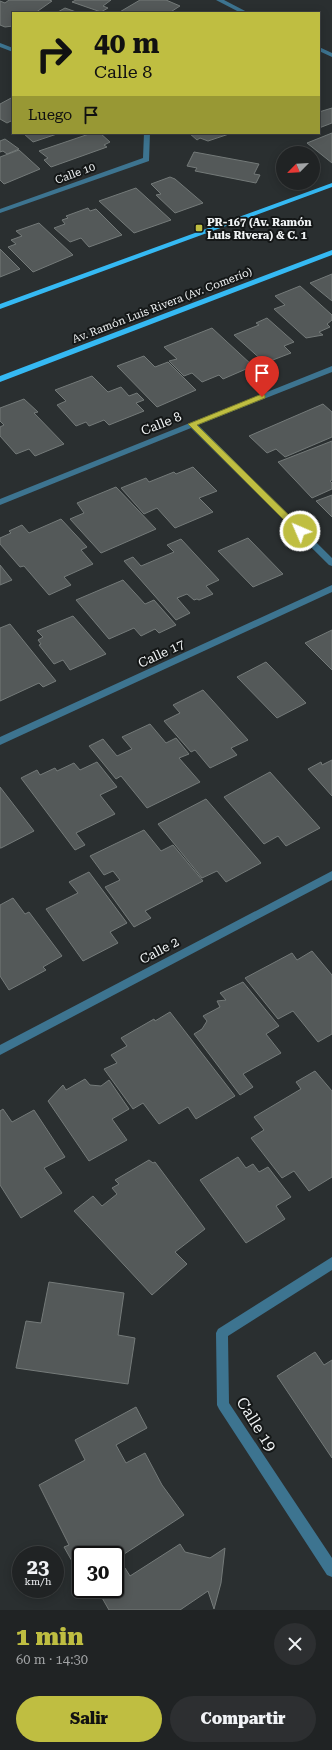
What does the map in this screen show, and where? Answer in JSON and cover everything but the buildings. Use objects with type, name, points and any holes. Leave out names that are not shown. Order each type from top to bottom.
[{"type":"main road","points":[[0,307],[332,184]]},
{"type":"main road","name":"Av. Ramón Luis Rivera (Av. Comerío)","points":[[0,379],[332,252]]},
{"type":"street","points":[[219,0],[244,12]]},
{"type":"street","points":[[0,46],[12,50]]},
{"type":"street","points":[[320,49],[332,55]]},
{"type":"street","name":"Calle 10","points":[[0,211],[146,159],[147,134]]},
{"type":"street","name":"Calle 8","points":[[0,502],[332,369]]},
{"type":"street","points":[[192,424],[332,563]]},
{"type":"street","name":"Calle 17","points":[[0,741],[332,588]]},
{"type":"street","name":"Calle 2","points":[[0,1050],[332,875]]},
{"type":"street","name":"Calle 19","points":[[332,1263],[222,1333],[223,1405],[332,1570]]},
{"type":"place","name":"PR-167 (Av. Ramón Luis Rivera) & C. 1","points":[[199,228]]},
{"type":"route","points":[[262,397],[192,424],[300,531]]}]
